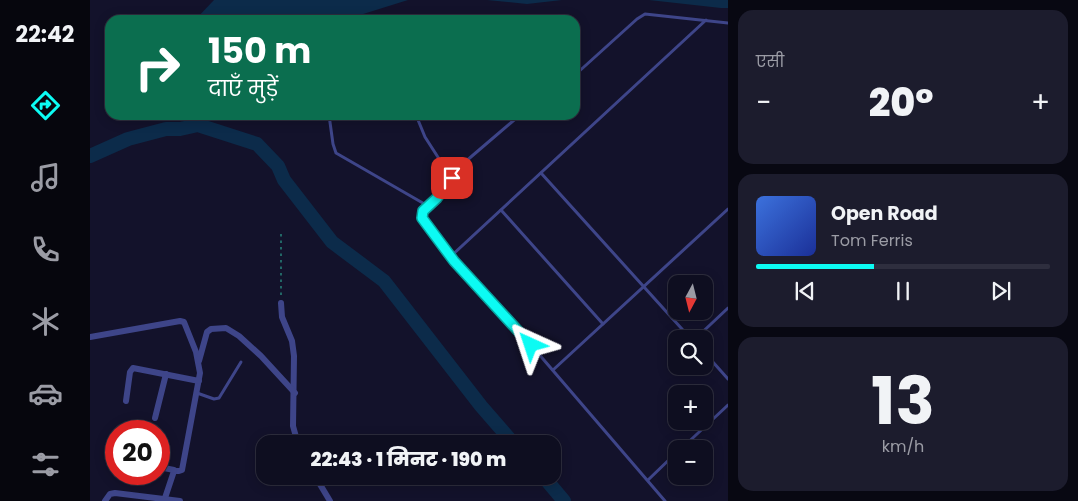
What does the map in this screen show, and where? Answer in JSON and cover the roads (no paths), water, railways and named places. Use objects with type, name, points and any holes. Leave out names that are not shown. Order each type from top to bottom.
[{"type":"street","points":[[281,302],[282,317],[292,341],[294,356],[293,426],[296,435]]},
{"type":"street","points":[[90,337],[182,321],[198,362],[199,381],[182,470],[179,472],[170,469]]},
{"type":"street","points":[[198,362],[207,332],[211,329],[226,328],[240,336],[261,356],[294,393]]},
{"type":"street","points":[[126,401],[131,369],[199,381]]},
{"type":"street","points":[[155,418],[166,374]]},
{"type":"street","points":[[164,500],[174,470]]},
{"type":"street","points":[[321,485],[330,501]]},
{"type":"street","points":[[105,501],[110,494],[115,493],[180,501]]},
{"type":"lane","points":[[580,71],[637,19],[645,14],[728,23]]},
{"type":"lane","points":[[450,256],[706,20]]},
{"type":"lane","points":[[330,120],[336,153],[428,206]]},
{"type":"lane","points":[[418,120],[425,137],[452,178]]},
{"type":"lane","points":[[514,120],[472,155],[437,198],[422,212],[422,218],[450,256],[553,370],[665,501]]},
{"type":"lane","points":[[541,173],[685,330]]},
{"type":"lane","points":[[553,370],[728,209]]},
{"type":"lane","points":[[501,210],[603,324]]},
{"type":"lane","points":[[703,330],[728,308]]},
{"type":"lane","points":[[197,393],[219,398],[241,362]]},
{"type":"lane","points":[[713,362],[728,379]]},
{"type":"lane","points":[[691,440],[728,405]]},
{"type":"lane","points":[[648,480],[668,461]]},
{"type":"water","points":[[214,0],[408,0],[360,15],[200,15]]},
{"type":"water","points":[[487,0],[562,0],[527,4]]},
{"type":"water","points":[[649,0],[728,0],[728,8],[721,8]]},
{"type":"waterway","points":[[90,156],[128,139],[166,129],[180,129],[198,125],[257,144],[278,166],[284,180],[332,242],[384,281],[481,406],[506,435]]},
{"type":"waterway","points":[[551,485],[564,501]]}]
